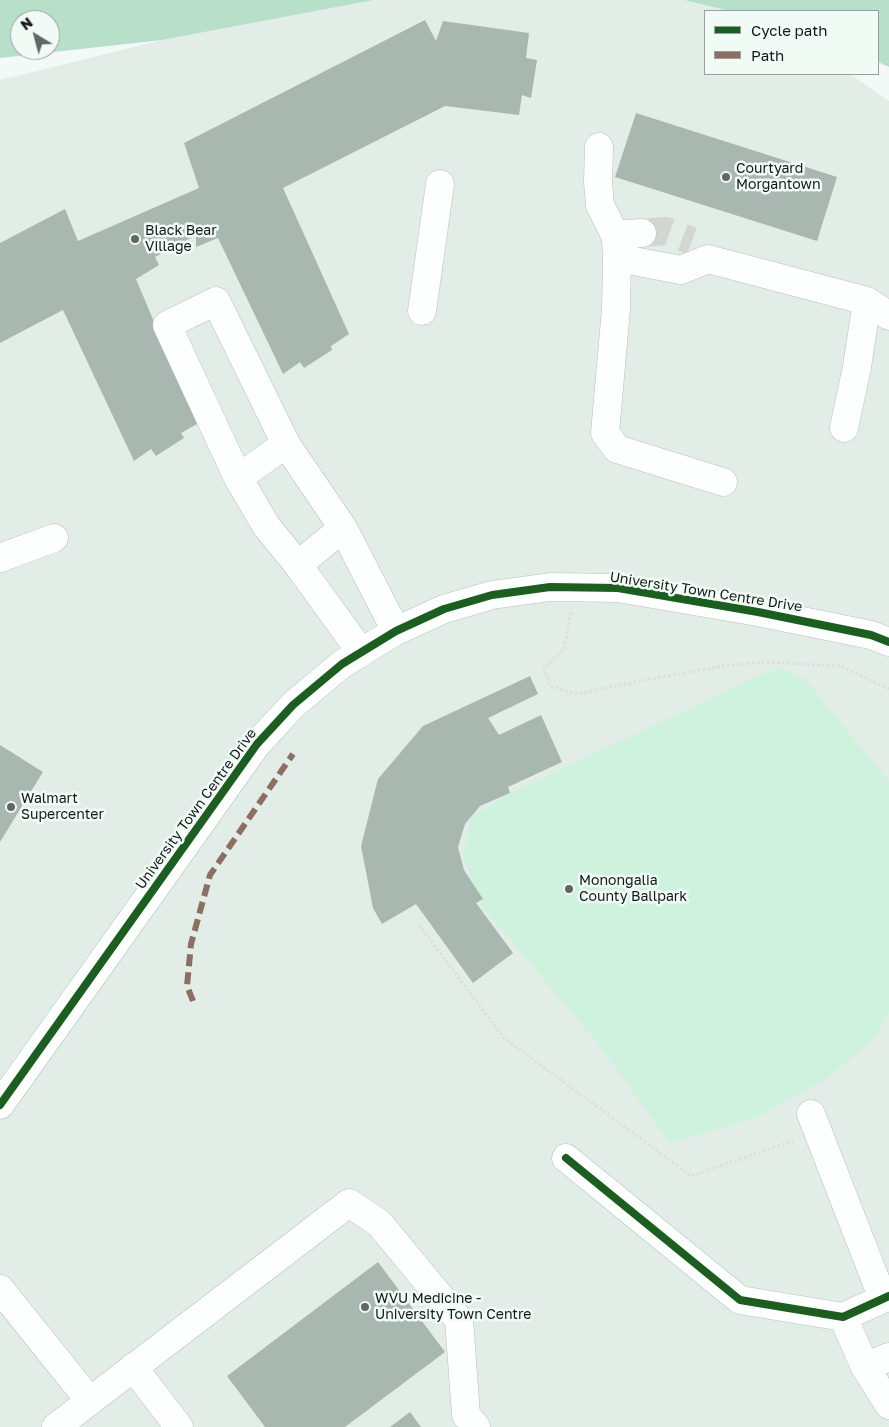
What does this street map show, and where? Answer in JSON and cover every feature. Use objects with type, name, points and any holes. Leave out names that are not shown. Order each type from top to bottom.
[{"type":"street","points":[[599,147],[598,182],[600,205],[616,246],[616,309],[605,433],[617,449],[723,482]]},
{"type":"street","points":[[422,311],[440,184]]},
{"type":"street","points":[[616,246],[642,233]]},
{"type":"street","points":[[616,246],[681,270],[700,250],[867,300],[889,316]]},
{"type":"street","points":[[844,428],[857,367],[867,300]]},
{"type":"street","points":[[361,652],[298,565],[267,527],[238,478],[167,325],[216,301],[286,444],[343,528],[396,631]]},
{"type":"street","points":[[238,478],[286,444]]},
{"type":"street","points":[[298,565],[343,528]]},
{"type":"street","points":[[0,558],[54,538]]},
{"type":"street","name":"University Town Centre Drive","points":[[0,1105],[257,744],[293,705],[342,664],[396,631],[444,609],[492,595],[550,587],[618,588],[758,612],[870,635],[889,642]]},
{"type":"street","points":[[566,1158],[740,1300],[844,1317],[886,1297],[808,1126]]},
{"type":"street","points":[[56,1427],[349,1203],[379,1223],[459,1320],[466,1415],[476,1427]]},
{"type":"street","points":[[0,1289],[90,1401]]},
{"type":"street","points":[[844,1317],[877,1362],[889,1405]]},
{"type":"street","points":[[133,1368],[179,1427]]},
{"type":"path","points":[[572,609],[564,649],[544,669],[550,686],[576,694],[723,666],[763,662],[840,666],[889,689]]},
{"type":"path","points":[[419,925],[504,1038],[691,1176],[808,1126]]},
{"type":"shaded area","points":[[374,0],[684,0],[726,10],[704,10],[704,75],[851,75],[889,101],[889,1427],[0,1427],[0,80],[162,40]]},
{"type":"green space","points":[[0,0],[374,0],[162,40],[60,51],[60,10],[10,10],[10,57],[0,58]]},
{"type":"green space","points":[[684,0],[889,0],[889,67],[879,62],[879,10],[726,10]]},
{"type":"green space","points":[[783,668],[806,680],[889,782],[889,1012],[876,1037],[826,1079],[757,1117],[670,1143],[596,1041],[481,905],[463,854],[471,818],[504,796],[765,673]]},
{"type":"building","name":"Black Bear Village","points":[[425,20],[436,41],[443,21],[529,33],[526,58],[537,60],[531,98],[522,95],[519,115],[445,106],[283,188],[349,334],[331,346],[332,350],[304,368],[300,362],[283,374],[218,238],[196,247],[196,235],[155,257],[159,265],[136,279],[197,424],[181,433],[184,438],[156,456],[151,449],[134,461],[63,310],[0,343],[0,243],[65,209],[78,241],[199,188],[184,143]]},
{"type":"building","name":"Courtyard Morgantown","points":[[636,113],[837,177],[817,241],[615,177]]},
{"type":"building","points":[[530,676],[538,694],[488,718],[499,735],[541,715],[562,762],[508,787],[510,793],[480,806],[465,824],[458,847],[464,870],[483,899],[476,903],[513,953],[473,983],[416,904],[382,924],[373,908],[361,846],[378,779],[423,726]]},
{"type":"building","name":"Walmart Supercenter","points":[[0,745],[43,772],[0,842]]},
{"type":"building","name":"WVU Medicine - University Town Centre","points":[[378,1262],[445,1352],[345,1427],[265,1427],[227,1376]]},
{"type":"building","points":[[410,1412],[421,1427],[390,1427]]},
{"type":"tunnel","points":[[642,233],[665,231],[692,241]]},
{"type":"marked path","points":[[193,1001],[187,986],[191,944],[210,875],[293,754]]},
{"type":"cycle path","points":[[0,1105],[257,744],[293,705],[342,664],[396,631],[444,609],[492,595],[550,587],[618,588],[758,612],[871,635],[889,642]]},
{"type":"cycle path","points":[[566,1158],[740,1300],[843,1317],[889,1296]]},
{"type":"place","name":"Courtyard Morgantown","points":[[726,177]]},
{"type":"place","name":"Black Bear Village","points":[[135,239]]},
{"type":"place","name":"Walmart Supercenter","points":[[11,807]]},
{"type":"place","name":"Monongalia County Ballpark","points":[[569,889]]},
{"type":"place","name":"WVU Medicine - University Town Centre","points":[[365,1307]]}]
